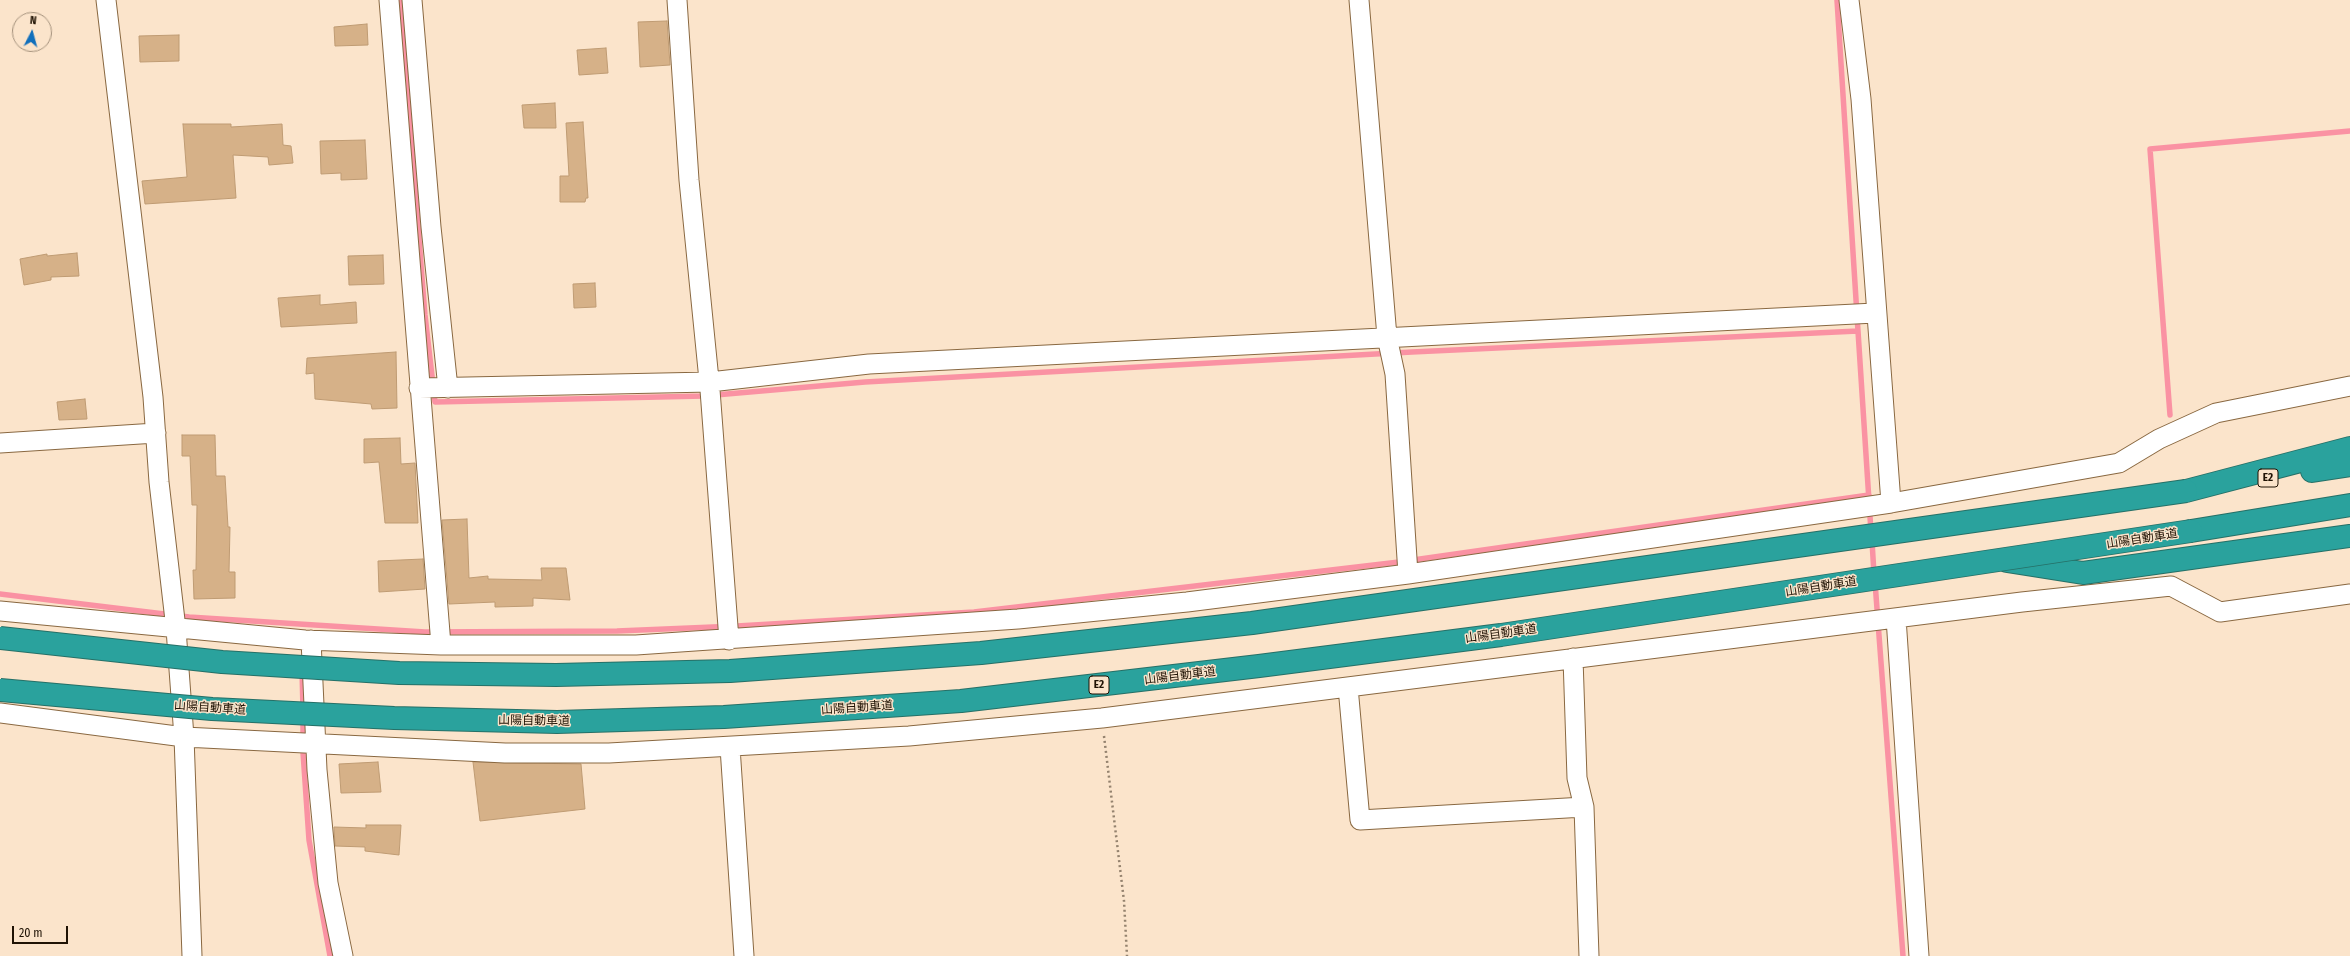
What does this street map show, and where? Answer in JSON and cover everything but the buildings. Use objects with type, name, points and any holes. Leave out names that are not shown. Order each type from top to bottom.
[{"type":"highway","points":[[2186,491],[2350,448]]},
{"type":"highway","name":"E2","points":[[0,638],[222,662],[399,673],[556,675],[730,671],[981,653],[1252,623],[2186,491],[2350,465]]},
{"type":"highway","name":"山陽自動車道","points":[[0,690],[212,709],[394,718],[557,722],[732,717],[961,701],[1259,666],[1509,634],[2002,560],[2350,505]]},
{"type":"highway","points":[[2002,560],[2083,573],[2350,536]]},
{"type":"street","points":[[106,0],[156,433],[175,619],[184,737],[192,956]]},
{"type":"street","points":[[389,0],[434,388]]},
{"type":"street","points":[[412,0],[431,227],[440,637]]},
{"type":"street","points":[[678,0],[690,180],[710,391],[728,631]]},
{"type":"street","points":[[1359,0],[1389,347],[1395,374],[1407,564]]},
{"type":"street","points":[[1850,0],[1861,99],[1863,314],[1885,504]]},
{"type":"street","points":[[434,388],[710,391],[869,364],[1389,347],[1863,314]]},
{"type":"street","points":[[0,611],[175,619],[304,639],[440,637],[636,645],[728,631],[1026,618],[1187,602],[1407,564],[1859,508],[2119,464],[2159,439],[2216,413],[2350,386]]},
{"type":"street","points":[[0,443],[156,433]]},
{"type":"street","points":[[0,713],[184,737],[306,744],[505,753],[609,753],[730,747],[909,736],[1102,718],[1891,618],[2170,586],[2220,612],[2350,594]]},
{"type":"street","points":[[1891,618],[1919,956]]},
{"type":"street","points":[[304,639],[306,744],[328,883],[343,956]]},
{"type":"street","points":[[1573,658],[1577,778],[1584,807],[1589,956]]},
{"type":"street","points":[[1348,686],[1360,820],[1584,807]]},
{"type":"street","points":[[730,747],[744,956]]},
{"type":"path","points":[[1102,718],[1124,901],[1127,956]]},
{"type":"waterway","points":[[400,0],[425,315],[435,402],[704,396],[865,382],[1412,352],[1858,331],[1871,532]]},
{"type":"waterway","points":[[1837,0],[1858,331]]},
{"type":"waterway","points":[[2170,415],[2150,149],[2350,131]]},
{"type":"waterway","points":[[0,594],[189,617],[425,632],[617,631],[737,626],[974,612],[1399,562],[1869,495]]},
{"type":"waterway","points":[[1872,541],[1874,574]]},
{"type":"waterway","points":[[1875,582],[1903,956]]},
{"type":"waterway","points":[[302,670],[303,710]]},
{"type":"waterway","points":[[303,718],[303,752],[309,840],[330,956]]}]
